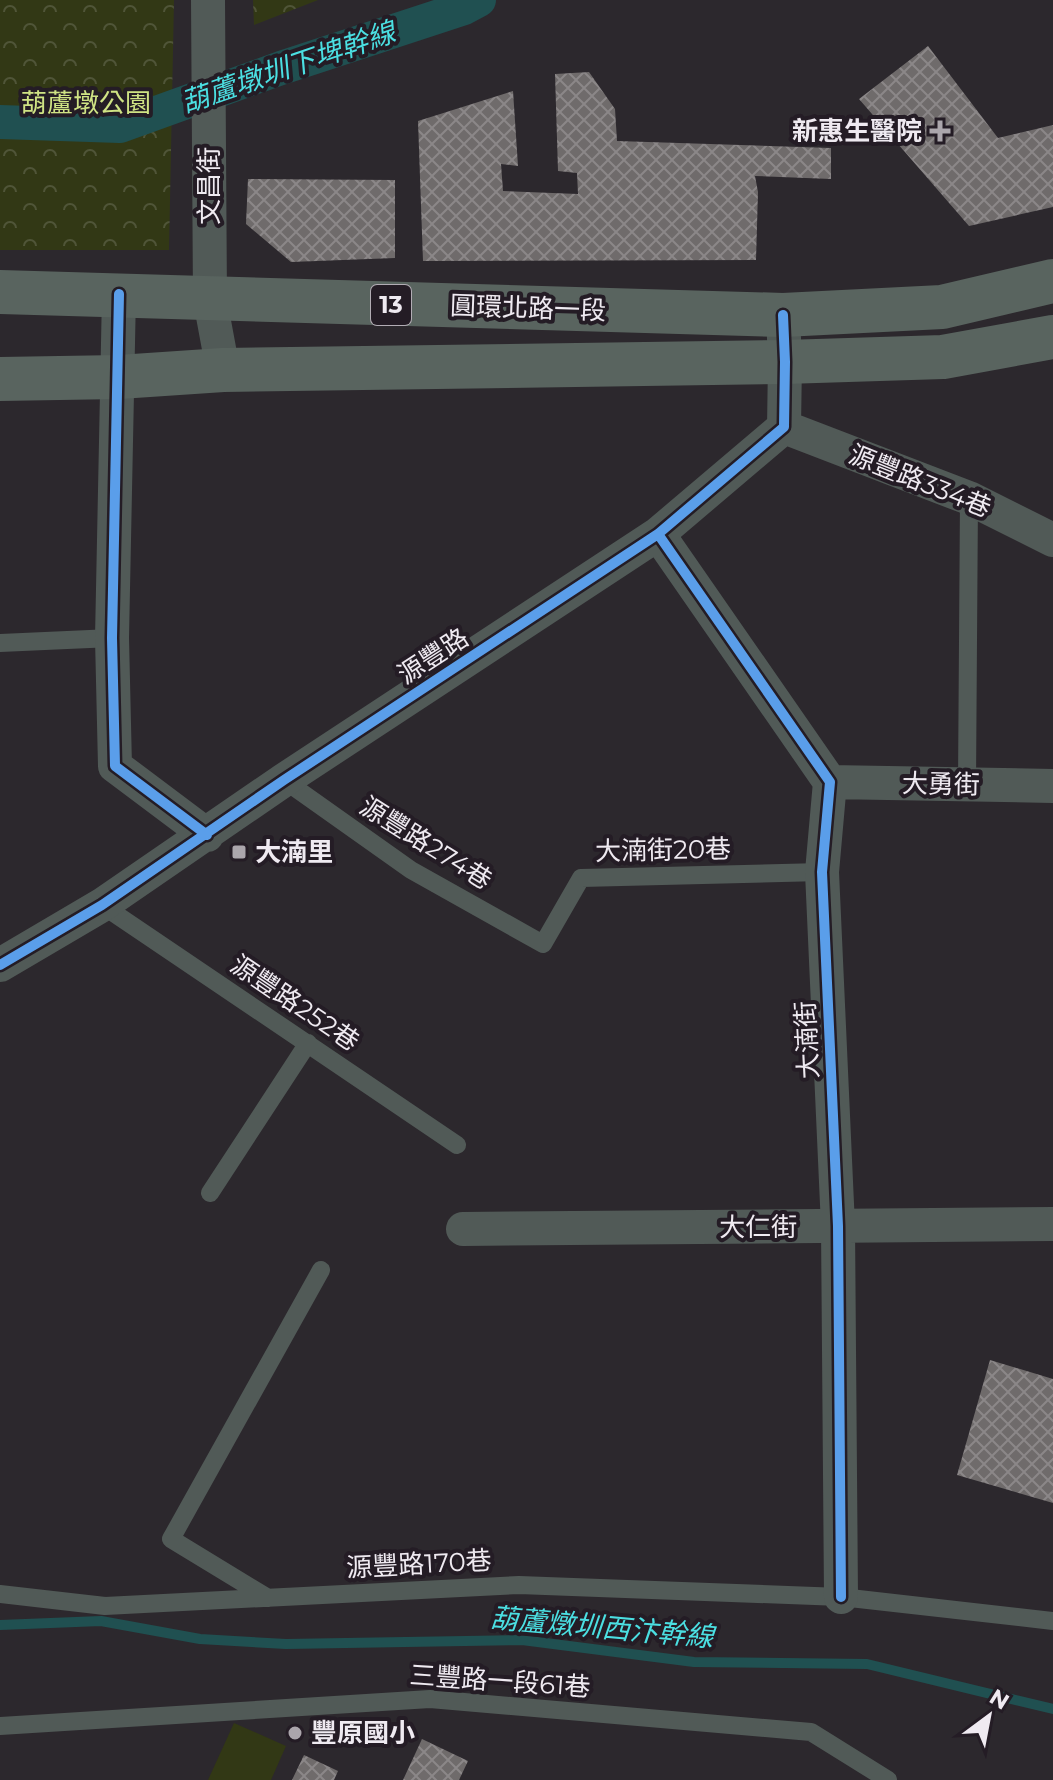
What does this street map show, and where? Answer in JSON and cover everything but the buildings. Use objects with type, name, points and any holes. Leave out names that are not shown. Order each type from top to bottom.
[{"type":"main road","name":"圓環北路一段","points":[[0,292],[783,315],[942,307],[1053,281]]},
{"type":"main road","name":"圓環北路一段","points":[[0,379],[119,377],[223,370],[943,357],[1053,337]]},
{"type":"street","name":"文昌街","points":[[208,0],[210,300],[223,370]]},
{"type":"street","points":[[119,294],[112,638],[115,766],[207,835]]},
{"type":"street","points":[[783,315],[784,427]]},
{"type":"street","name":"源豐路334巷","points":[[784,427],[969,498],[1053,540]]},
{"type":"street","name":"源豐路","points":[[0,965],[102,905],[284,780],[658,534],[784,427]]},
{"type":"street","points":[[658,534],[830,782]]},
{"type":"street","name":"大勇街","points":[[830,782],[1053,786]]},
{"type":"street","name":"大湳街","points":[[830,782],[822,872],[838,1226],[841,1597]]},
{"type":"street","name":"大仁街","points":[[463,1229],[1053,1224]]},
{"type":"lane","points":[[967,785],[969,498]]},
{"type":"lane","points":[[0,643],[112,638]]},
{"type":"lane","name":"源豐路274巷","points":[[284,780],[411,870],[543,944]]},
{"type":"lane","name":"大湳街20巷","points":[[543,944],[581,878],[822,872]]},
{"type":"lane","name":"源豐路252巷","points":[[102,905],[457,1145]]},
{"type":"lane","points":[[210,1193],[308,1043]]},
{"type":"lane","points":[[268,1598],[171,1539],[321,1270]]},
{"type":"lane","name":"源豐路170巷","points":[[0,1594],[105,1606],[519,1585],[841,1597],[1053,1621]]},
{"type":"lane","name":"三豐路一段61巷","points":[[0,1726],[430,1699],[811,1732],[888,1780]]},
{"type":"green space","name":"葫蘆墩公園","points":[[0,0],[174,0],[169,250],[0,250]]},
{"type":"green space","points":[[253,0],[318,0],[254,25]]},
{"type":"green space","points":[[234,1723],[286,1746],[271,1780],[208,1780]]},
{"type":"waterway","name":"葫蘆墩圳下埤幹線","points":[[0,122],[120,126],[281,68],[464,8],[479,0]]},
{"type":"waterway","name":"葫蘆燉圳西汴幹線","points":[[0,1625],[101,1621],[200,1639],[286,1644],[522,1640],[694,1662],[867,1664],[1053,1709]]},
{"type":"cycle path","points":[[119,294],[112,638],[115,766],[207,835]]},
{"type":"cycle path","points":[[0,965],[102,905],[284,780],[658,534],[784,427],[783,315]]},
{"type":"cycle path","points":[[658,534],[830,782],[822,872],[838,1226],[841,1597]]},
{"type":"place","name":"新惠生醫院","points":[[940,131]]},
{"type":"place","name":"大湳里","points":[[239,852]]},
{"type":"place","name":"豐原國小","points":[[295,1733]]}]
